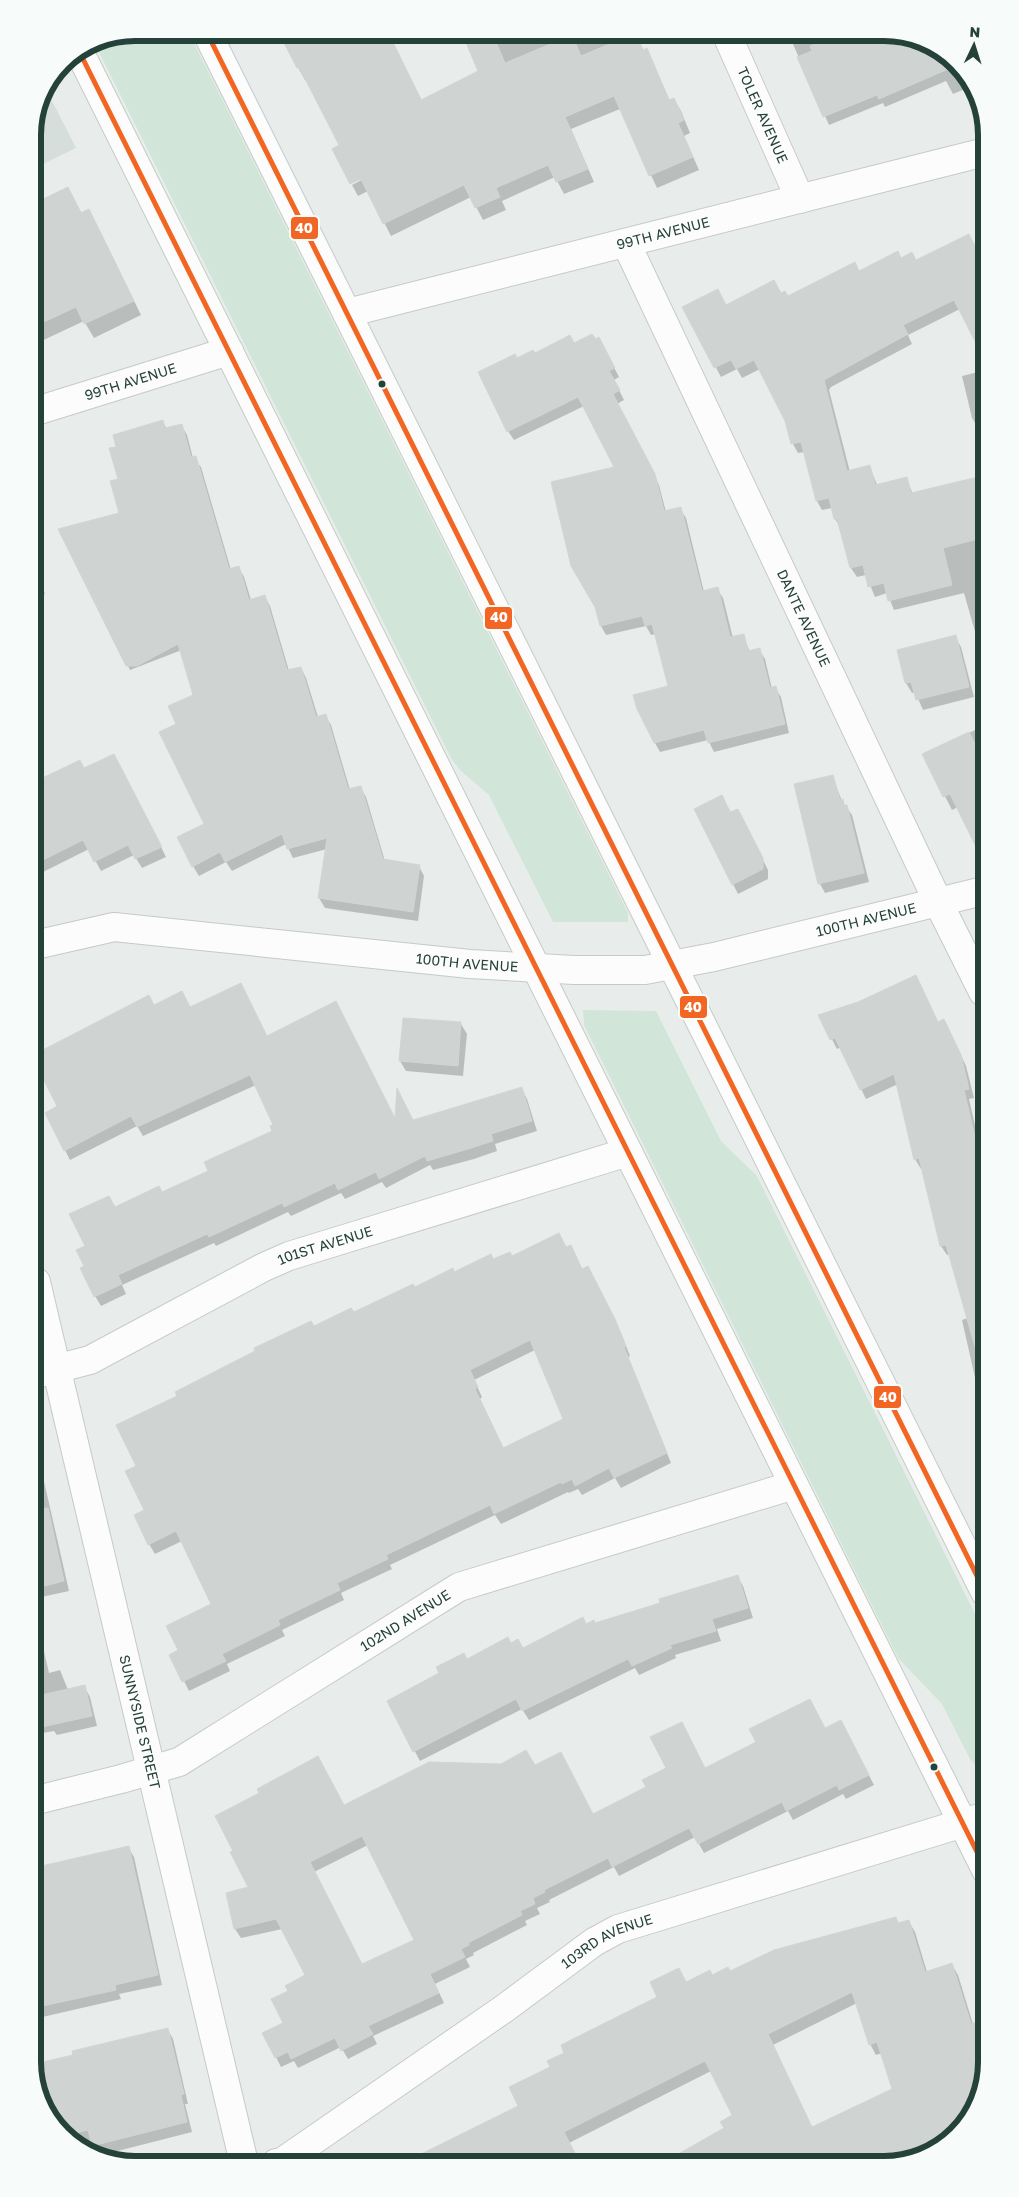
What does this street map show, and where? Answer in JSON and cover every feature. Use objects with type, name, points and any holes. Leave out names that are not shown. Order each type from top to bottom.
[{"type":"street","points":[[211,41],[978,1578]]},
{"type":"street","name":"TOLER AVENUE","points":[[730,41],[800,199]]},
{"type":"street","points":[[82,58],[794,1485],[974,1820],[978,1837]]},
{"type":"street","name":"99TH AVENUE","points":[[347,313],[978,154]]},
{"type":"street","name":"DANTE AVENUE","points":[[626,243],[938,902],[978,980]]},
{"type":"street","name":"99TH AVENUE","points":[[41,410],[229,351]]},
{"type":"street","name":"100TH AVENUE","points":[[41,944],[114,927],[461,963],[537,968],[645,970],[672,966],[978,892]]},
{"type":"street","name":"101ST AVENUE","points":[[46,1372],[90,1360],[264,1267],[289,1256],[628,1152]]},
{"type":"street","name":"SUNNYSIDE STREET","points":[[41,1327],[46,1372],[150,1771],[242,2156]]},
{"type":"street","name":"102ND AVENUE","points":[[41,1799],[179,1762],[202,1750],[459,1588],[794,1485]]},
{"type":"street","name":"103RD AVENUE","points":[[286,2156],[505,2008],[594,1942],[618,1929],[974,1820]]},
{"type":"shaded area","points":[[50,96],[76,148],[41,165],[41,129],[44,111]]},
{"type":"green space","points":[[129,41],[193,41],[628,913],[628,922],[553,922],[489,795],[461,771],[452,760],[97,49],[99,48]]},
{"type":"green space","points":[[583,1010],[656,1011],[721,1141],[757,1176],[978,1620],[978,1768],[970,1759],[942,1704],[898,1658],[584,1025]]},
{"type":"building","points":[[283,41],[392,41],[421,100],[478,71],[465,41],[495,41],[505,63],[558,41],[575,41],[581,56],[616,41],[639,41],[643,50],[647,48],[669,100],[674,98],[684,120],[678,123],[693,157],[649,176],[614,96],[565,117],[588,169],[556,182],[548,165],[496,188],[500,197],[475,208],[464,185],[383,224],[361,179],[350,184],[332,149],[339,145],[299,67],[297,68]]},
{"type":"building","points":[[822,41],[890,41],[914,46],[926,51],[949,69],[879,99],[877,95],[823,117],[797,57],[812,51],[810,46]]},
{"type":"building","points":[[68,187],[81,213],[89,209],[134,301],[84,324],[76,307],[41,323],[41,200]]},
{"type":"building","points":[[969,234],[978,252],[978,347],[954,300],[903,325],[908,334],[824,380],[847,471],[870,465],[875,485],[907,477],[911,493],[978,477],[978,539],[943,548],[952,585],[888,601],[884,583],[868,587],[863,565],[850,568],[837,519],[834,519],[829,498],[816,501],[801,442],[791,444],[785,421],[754,360],[736,369],[731,360],[714,368],[682,307],[718,289],[726,305],[774,280],[781,293],[785,291],[788,296],[855,262],[859,271],[898,251],[901,258],[912,252],[916,260]]},
{"type":"building","points":[[592,334],[596,339],[599,337],[615,368],[609,371],[620,390],[613,394],[655,474],[664,511],[681,507],[702,591],[718,587],[730,637],[744,634],[748,651],[760,648],[770,688],[776,686],[785,724],[708,743],[704,730],[654,743],[637,709],[633,695],[668,686],[652,624],[645,626],[642,616],[600,626],[595,607],[571,566],[551,482],[614,467],[578,397],[507,432],[478,372],[515,354],[517,358],[533,350],[535,353],[570,335],[574,343]]},
{"type":"building","points":[[163,420],[165,428],[182,424],[191,457],[196,456],[229,569],[239,566],[249,600],[265,595],[287,670],[301,667],[316,717],[326,714],[348,789],[361,786],[383,859],[420,865],[413,912],[318,898],[327,838],[287,849],[282,834],[225,862],[220,852],[192,867],[177,837],[204,824],[159,732],[176,724],[168,706],[193,695],[178,644],[137,666],[126,666],[58,529],[119,513],[110,481],[118,479],[109,448],[116,447],[113,435]]},
{"type":"building","points":[[956,635],[969,687],[916,700],[911,682],[905,683],[897,650]]},
{"type":"building","points":[[969,732],[978,749],[978,851],[950,794],[943,797],[922,754]]},
{"type":"building","points":[[114,754],[162,847],[135,859],[128,845],[94,862],[83,840],[41,861],[41,779],[80,760],[84,768]]},
{"type":"building","points":[[833,775],[840,800],[843,799],[844,805],[847,805],[864,873],[818,884],[794,784]]},
{"type":"building","points":[[722,795],[730,812],[738,809],[763,858],[763,869],[732,885],[694,809]]},
{"type":"building","points":[[916,975],[938,1022],[944,1019],[961,1055],[969,1089],[964,1090],[978,1150],[978,1354],[946,1245],[940,1246],[919,1158],[914,1160],[894,1074],[860,1090],[835,1038],[830,1040],[818,1015],[858,1002]]},
{"type":"building","points":[[241,983],[267,1036],[336,1001],[395,1118],[397,1088],[413,1120],[522,1087],[532,1121],[491,1134],[493,1141],[427,1161],[425,1156],[379,1179],[376,1172],[338,1190],[335,1183],[284,1207],[282,1203],[209,1237],[207,1234],[118,1275],[122,1284],[94,1297],[80,1268],[84,1266],[76,1250],[85,1246],[69,1214],[109,1196],[115,1207],[159,1186],[162,1192],[208,1171],[204,1162],[272,1131],[270,1126],[273,1125],[250,1075],[137,1127],[131,1116],[64,1151],[45,1113],[57,1106],[41,1075],[41,1051],[149,995],[154,1005],[182,991],[190,1007]]},
{"type":"building","points":[[403,1018],[461,1022],[458,1066],[399,1061]]},
{"type":"building","points":[[559,1233],[566,1247],[571,1245],[582,1269],[588,1266],[615,1319],[626,1346],[624,1347],[667,1453],[614,1478],[609,1468],[575,1486],[572,1479],[562,1484],[561,1482],[494,1514],[490,1505],[386,1555],[388,1559],[337,1583],[340,1590],[278,1620],[280,1625],[222,1654],[226,1661],[182,1682],[169,1655],[178,1650],[166,1626],[211,1604],[176,1531],[148,1545],[134,1515],[144,1510],[125,1471],[136,1466],[116,1425],[177,1396],[175,1392],[255,1351],[254,1348],[311,1321],[314,1326],[351,1308],[354,1312],[413,1284],[415,1287],[453,1268],[454,1272],[491,1254],[493,1259],[510,1252],[512,1256]],"holes":[[[530,1340],[563,1419],[503,1448],[475,1389],[478,1387],[470,1370]]]},
{"type":"building","points":[[48,1508],[64,1581],[41,1587],[41,1509]]},
{"type":"building","points":[[738,1575],[748,1608],[712,1619],[716,1631],[670,1645],[672,1648],[632,1666],[628,1659],[522,1711],[516,1699],[413,1752],[387,1701],[439,1673],[436,1667],[464,1653],[467,1659],[508,1637],[511,1643],[518,1639],[523,1648],[583,1617],[586,1624],[594,1620],[595,1623],[660,1603],[659,1599]]},
{"type":"building","points":[[85,1685],[92,1716],[41,1727],[41,1695]]},
{"type":"building","points":[[810,1699],[825,1728],[841,1720],[869,1775],[839,1790],[837,1785],[786,1811],[782,1802],[698,1844],[689,1828],[612,1867],[608,1858],[544,1890],[545,1892],[533,1898],[535,1904],[520,1911],[522,1915],[468,1943],[469,1945],[461,1949],[465,1957],[430,1974],[439,1993],[368,2026],[373,2034],[341,2051],[335,2038],[291,2059],[288,2052],[275,2058],[262,2033],[283,2023],[271,1999],[288,1991],[285,1986],[305,1975],[276,1919],[234,1929],[226,1893],[248,1887],[230,1852],[233,1851],[215,1816],[259,1793],[257,1789],[318,1756],[344,1805],[429,1762],[501,1764],[526,1750],[535,1765],[561,1752],[593,1814],[646,1787],[642,1780],[666,1768],[650,1737],[682,1722],[705,1768],[756,1742],[749,1729]],"holes":[[[362,1836],[414,1940],[362,1964],[310,1862]]]},
{"type":"building","points":[[129,1846],[158,1975],[115,1985],[116,1990],[41,2006],[41,1866]]},
{"type":"building","points":[[896,1917],[898,1923],[909,1920],[925,1972],[952,1963],[971,2024],[978,2022],[977,2074],[968,2104],[958,2119],[941,2136],[926,2146],[908,2153],[884,2156],[675,2156],[724,2128],[720,2122],[732,2115],[705,2061],[564,2132],[576,2156],[417,2156],[518,2106],[509,2087],[550,2067],[547,2061],[564,2053],[561,2045],[657,1997],[650,1982],[679,1968],[686,1982],[710,1970],[712,1975],[728,1967],[730,1971],[774,1950]],"holes":[[[852,1992],[869,2045],[877,2042],[892,2089],[812,2127],[768,2034]]]},
{"type":"building","points":[[168,2028],[184,2094],[181,2095],[187,2122],[92,2145],[88,2130],[75,2133],[57,2114],[46,2092],[43,2080],[41,2062],[73,2055],[72,2051]]},
{"type":"transit line","name":"40","points":[[211,41],[978,1578]]},
{"type":"transit line","name":"40","points":[[82,58],[978,1854]]}]
